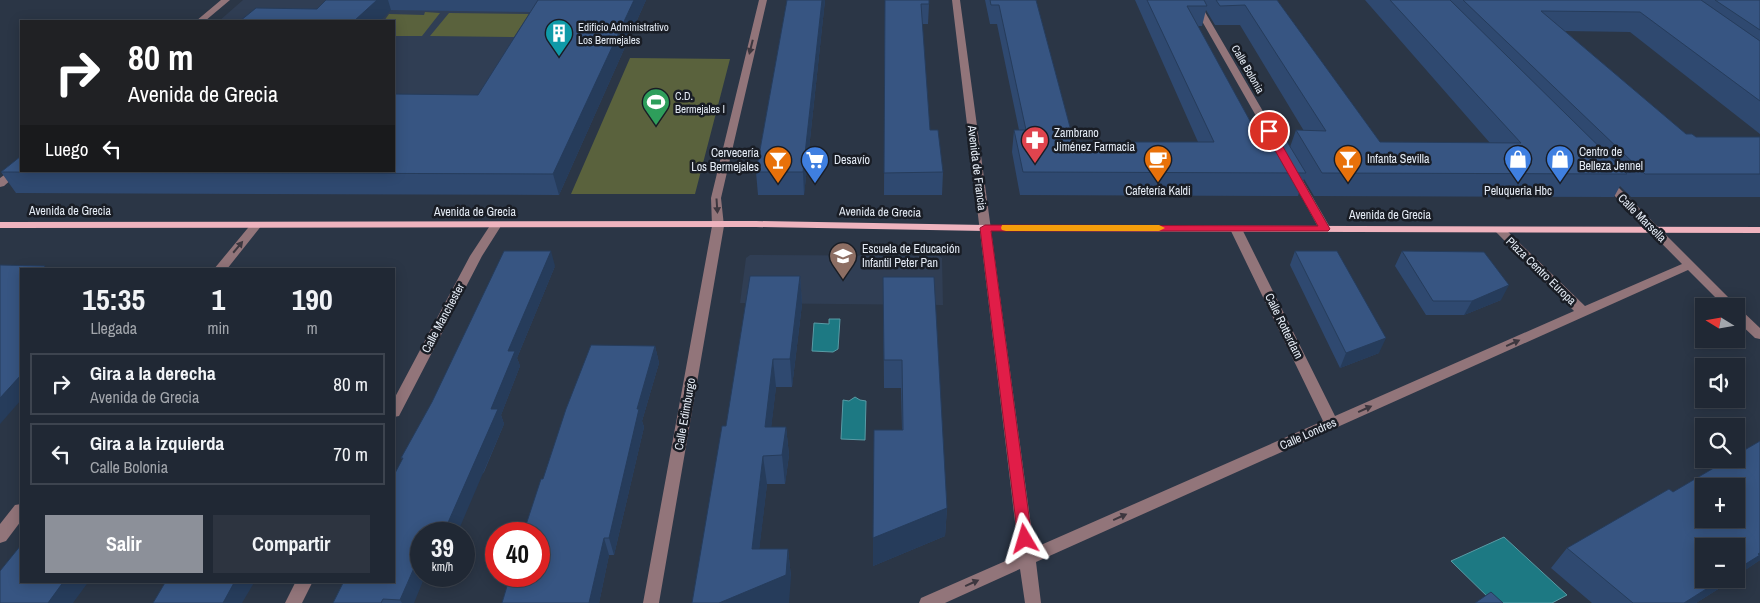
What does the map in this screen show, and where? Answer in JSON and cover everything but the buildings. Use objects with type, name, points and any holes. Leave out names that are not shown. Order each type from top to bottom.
[{"type":"main road","name":"Avenida de Grecia","points":[[0,225],[718,226],[756,224],[985,228],[1760,230]]},
{"type":"street","points":[[201,20],[226,0]]},
{"type":"street","name":"Calle Edimburgo","points":[[651,603],[718,226],[716,198],[763,0]]},
{"type":"street","name":"Avenida de Francia","points":[[956,0],[1033,603]]},
{"type":"street","name":"Calle Bolonia","points":[[1194,0],[1325,229]]},
{"type":"street","points":[[0,184],[20,167]]},
{"type":"street","name":"Calle Marsella","points":[[1599,174],[1722,298]]},
{"type":"street","points":[[221,268],[256,225]]},
{"type":"street","name":"Calle Manchester","points":[[395,410],[476,256],[495,226]]},
{"type":"street","name":"Calle Rotterdam","points":[[1236,229],[1331,423]]},
{"type":"street","name":"Plaza Centro Europa","points":[[1499,229],[1583,312]]},
{"type":"street","name":"Calle Londres","points":[[927,603],[1689,265]]},
{"type":"street","points":[[1745,321],[1760,335]]},
{"type":"street","points":[[0,536],[20,511]]},
{"type":"street","points":[[293,603],[303,583]]},
{"type":"shaded area","points":[[243,0],[545,0],[475,112],[395,112],[395,20],[220,20]]},
{"type":"shaded area","points":[[425,12],[440,13],[422,36],[395,36],[395,20],[385,20],[389,14],[424,15]]},
{"type":"shaded area","points":[[449,13],[529,14],[514,37],[430,36]]},
{"type":"shaded area","name":"C.D. Bermejales I","points":[[630,58],[730,59],[695,194],[571,194]]},
{"type":"shaded area","name":"Escuela de Educación Infantil Peter Pan","points":[[750,255],[939,256],[942,258],[943,305],[740,303],[746,258]]},
{"type":"shaded area","points":[[829,319],[840,319],[838,349],[833,352],[812,351],[814,323],[829,324]]},
{"type":"shaded area","points":[[855,397],[866,401],[865,440],[841,439],[843,400],[849,401]]},
{"type":"shaded area","points":[[1504,537],[1567,595],[1552,603],[1494,603],[1451,561]]},
{"type":"slow traffic","points":[[1006,228],[1159,228]]},
{"type":"place","name":"Edificio Administrativo Los Bermejales","points":[[559,57]]},
{"type":"place","name":"C.D. Bermejales I","points":[[656,126]]},
{"type":"place","name":"Zambrano Jiménez Farmacia","points":[[1035,164]]},
{"type":"place","name":"Cafetería Kaldi","points":[[1158,183]]},
{"type":"place","name":"Infanta Sevilla","points":[[1348,183]]},
{"type":"place","name":"Peluqueria Hbc","points":[[1518,183]]},
{"type":"place","name":"Centro de Belleza Jennel","points":[[1560,183]]},
{"type":"place","name":"Cervecería Los Bermejales","points":[[778,184]]},
{"type":"place","name":"Desavío","points":[[815,184]]},
{"type":"place","name":"Escuela de Educación Infantil Peter Pan","points":[[843,280]]},
{"type":"route","points":[[1025,539],[985,228],[1325,229],[1269,131]]}]
